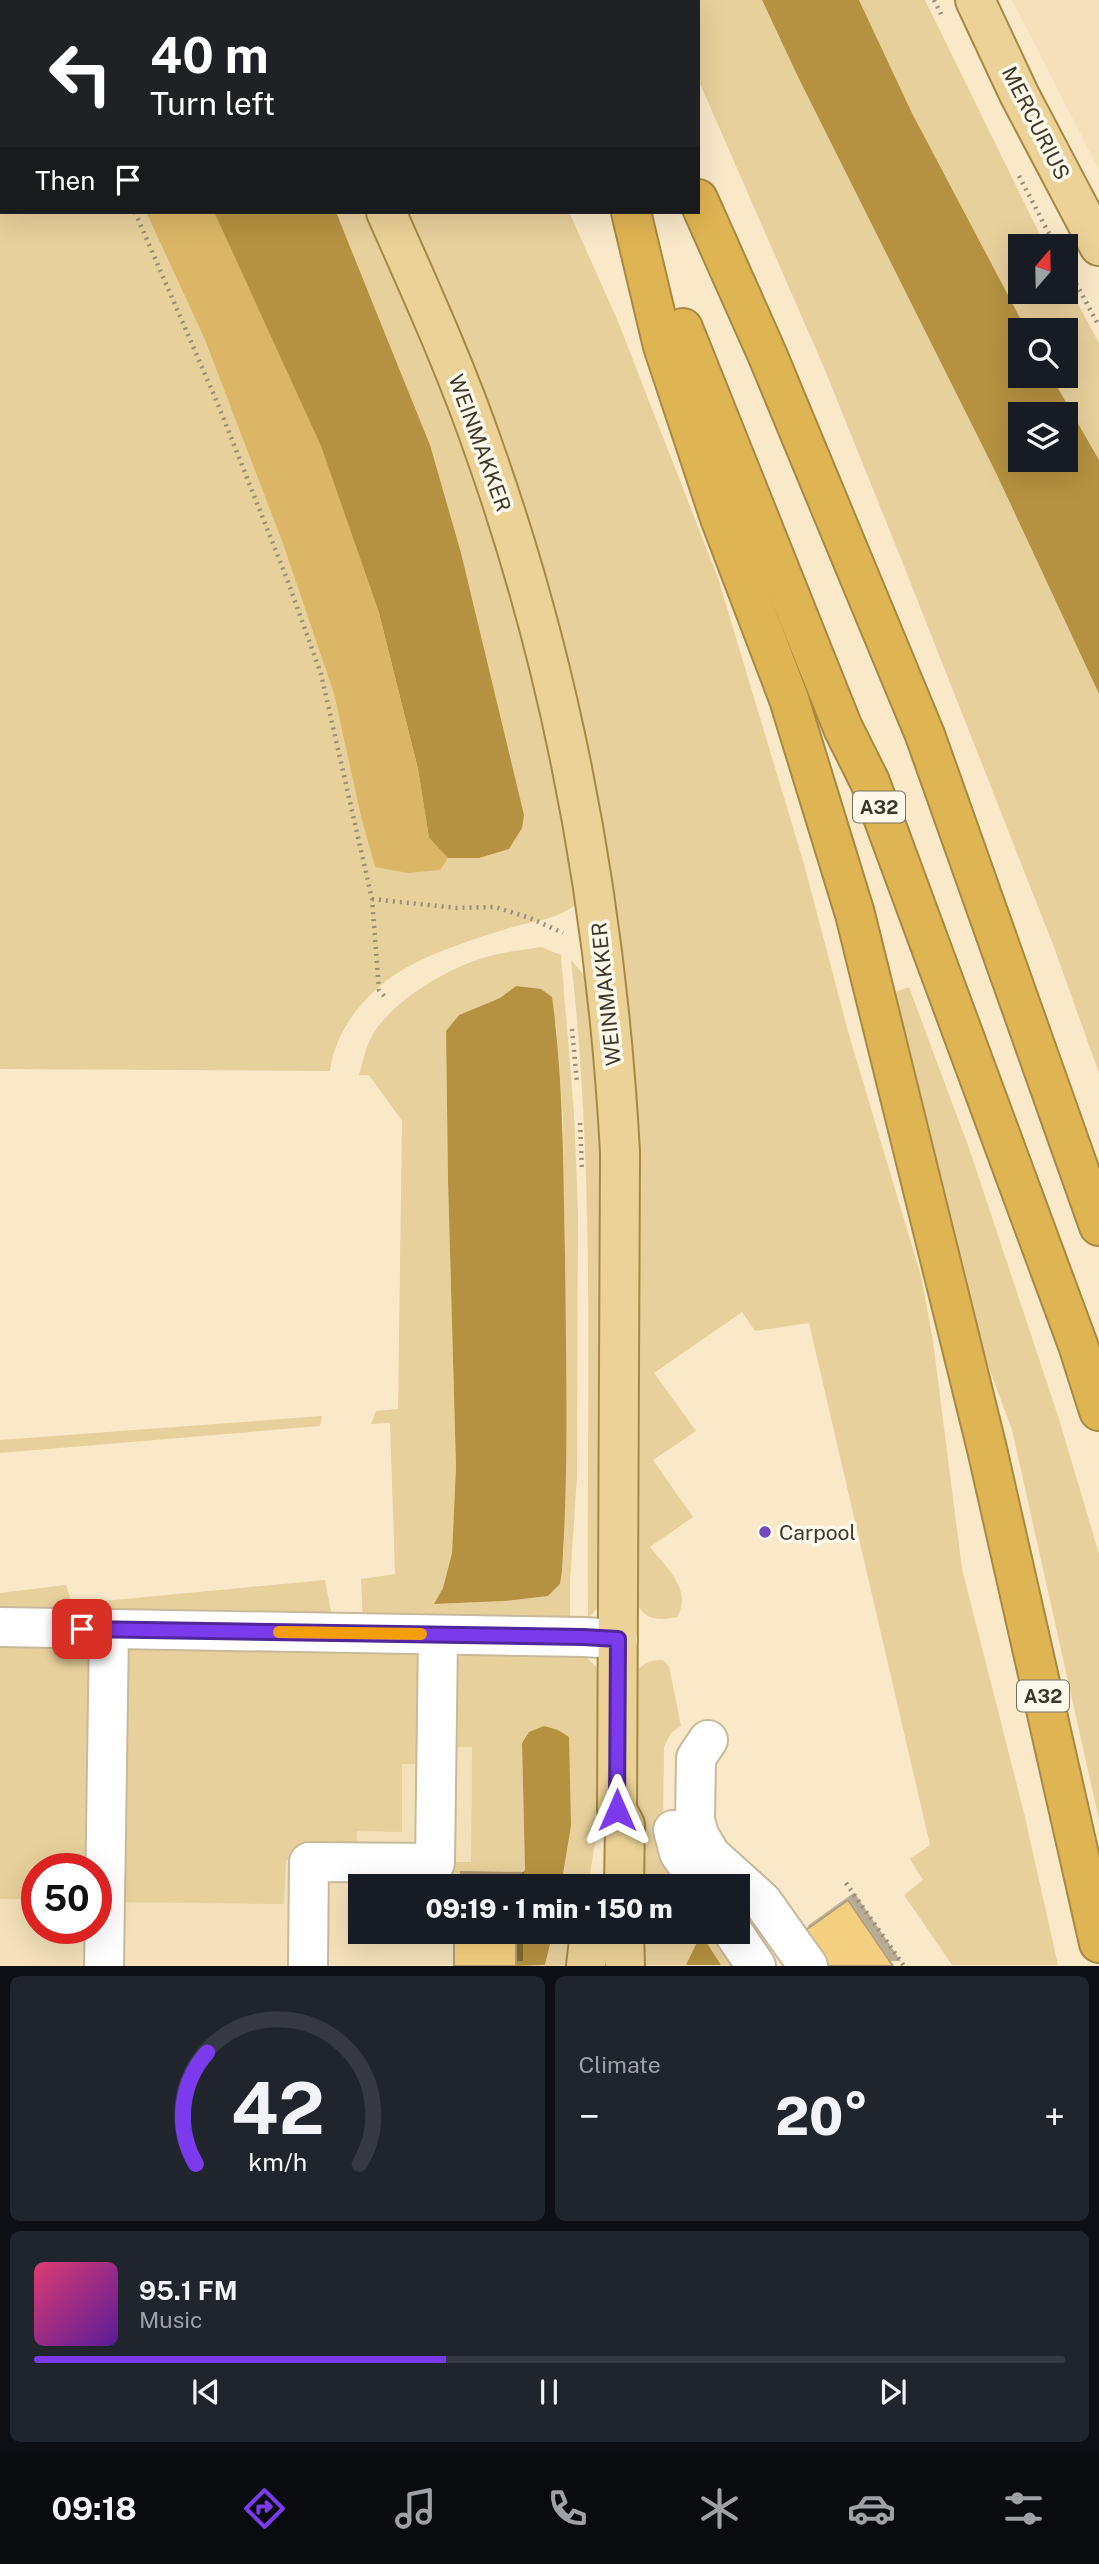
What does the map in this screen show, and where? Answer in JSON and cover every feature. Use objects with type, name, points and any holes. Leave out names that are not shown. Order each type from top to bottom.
[{"type":"highway","points":[[700,203],[767,354],[925,735],[1099,1226]]},
{"type":"highway","name":"A32","points":[[634,214],[663,346],[720,518],[789,699],[855,914],[983,1435],[1099,1943]]},
{"type":"highway","name":"A32","points":[[635,214],[838,715],[870,782],[1078,1345],[1099,1411]]},
{"type":"main road","name":"MERCURIUS","points":[[975,0],[1019,94],[1099,246]]},
{"type":"main road","name":"WEINMAKKER","points":[[387,214],[462,388],[519,557],[557,689],[591,865],[607,986],[620,1152],[617,1810],[625,1825],[624,1874]]},
{"type":"main road","name":"WEINMAKKER","points":[[599,1874],[606,1822],[617,1810]]},
{"type":"main road","points":[[586,1965],[589,1944]]},
{"type":"main road","points":[[624,1944],[625,1965]]},
{"type":"lane","points":[[0,1627],[618,1639]]},
{"type":"lane","points":[[104,1965],[109,1630]]},
{"type":"lane","points":[[308,1965],[309,1862],[435,1863],[438,1635]]},
{"type":"lane","points":[[694,1874],[679,1853],[673,1829],[671,1754],[674,1746],[706,1731],[696,1758],[695,1820],[699,1835],[711,1855],[733,1874]]},
{"type":"lane","points":[[750,1889],[762,1900],[808,1965]]},
{"type":"lane","points":[[741,1944],[756,1965]]},
{"type":"path","points":[[136,214],[222,414],[321,674],[372,899],[379,990],[386,998]]},
{"type":"path","points":[[1078,287],[1099,326]]},
{"type":"path","points":[[372,899],[457,908],[495,907],[563,932],[564,944]]},
{"type":"path","points":[[572,1025],[578,1095]]},
{"type":"path","points":[[580,1119],[582,1172]]},
{"type":"path","points":[[846,1884],[904,1965]]},
{"type":"shaded area","points":[[700,0],[762,0],[996,473],[1099,694],[1099,1073],[1052,942],[825,370],[700,84]]},
{"type":"shaded area","points":[[762,0],[859,0],[912,113],[1008,295],[1008,304],[1013,304],[1020,318],[1008,318],[1008,388],[1058,388],[1066,402],[1008,402],[1008,472],[1078,472],[1078,423],[1099,460],[1099,694],[996,473]]},
{"type":"shaded area","points":[[859,0],[925,0],[1040,234],[1008,234],[1008,295],[912,113]]},
{"type":"shaded area","points":[[1012,0],[1099,0],[1099,170]]},
{"type":"shaded area","points":[[0,214],[147,214],[205,340],[283,544],[334,694],[375,867],[439,870],[448,858],[479,858],[430,445],[337,214],[369,214],[466,442],[541,697],[580,901],[563,913],[448,949],[418,961],[393,976],[371,994],[351,1018],[337,1044],[330,1071],[0,1069]]},
{"type":"shaded area","points":[[147,214],[215,214],[321,445],[379,613],[418,769],[429,838],[448,858],[440,870],[408,873],[375,867],[334,694],[283,544],[205,340]]},
{"type":"shaded area","points":[[215,214],[337,214],[430,445],[461,553],[524,815],[522,828],[509,849],[479,858],[448,858],[429,838],[418,769],[379,613],[321,446]]},
{"type":"shaded area","points":[[402,214],[570,214],[617,319],[718,578],[804,864],[849,1035],[921,1276],[933,1341],[962,1569],[1024,1813],[1058,1965],[952,1965],[904,1895],[923,1880],[910,1859],[930,1845],[809,1323],[755,1331],[742,1312],[654,1373],[696,1431],[653,1460],[693,1517],[650,1547],[680,1588],[681,1607],[677,1617],[660,1619],[649,1616],[640,1608],[632,1593],[631,1089],[618,926],[590,762],[544,587]]},
{"type":"shaded area","points":[[1013,304],[1078,304],[1099,343],[1099,460],[1078,423],[1078,402],[1066,402],[1058,388],[1078,388],[1078,318],[1020,318]]},
{"type":"shaded area","points":[[541,947],[561,955],[574,1113],[578,1210],[577,1476],[570,1625],[363,1622],[361,1579],[395,1574],[390,1423],[371,1424],[376,1411],[398,1409],[402,1121],[369,1075],[359,1075],[373,1034],[407,998],[437,978],[468,963],[497,954]],"holes":[[[516,986],[556,1024],[563,1118],[565,1462],[564,1548],[560,1584],[548,1596],[435,1604],[443,1588],[452,1553],[456,1467],[446,1031],[459,1015],[500,998]]]},
{"type":"shaded area","points":[[571,960],[592,984],[601,1110],[603,1601],[588,1619],[587,1207],[579,1042]]},
{"type":"shaded area","points":[[516,986],[541,989],[552,997],[559,1062],[566,1374],[566,1492],[562,1571],[560,1584],[548,1596],[434,1604],[443,1588],[452,1553],[456,1467],[446,1031],[459,1015],[500,998]]},
{"type":"shaded area","points":[[909,987],[970,1151],[1059,1419],[1099,1554],[1099,1820],[1012,1430],[970,1316],[895,992]]},
{"type":"shaded area","points":[[322,1416],[320,1426],[0,1453],[0,1440]]},
{"type":"shaded area","points":[[325,1580],[333,1622],[0,1615],[0,1593],[66,1585],[72,1604]]},
{"type":"shaded area","points":[[0,1638],[83,1642],[91,1649],[93,1853],[21,1853],[21,1899],[0,1899]]},
{"type":"shaded area","points":[[139,1643],[416,1652],[420,1655],[426,1764],[402,1764],[402,1832],[357,1831],[357,1845],[299,1860],[286,1860],[284,1904],[117,1902],[124,1656]]},
{"type":"shaded area","points":[[469,1649],[583,1654],[602,1672],[603,1794],[590,1874],[563,1874],[571,1826],[522,1743],[525,1870],[521,1874],[448,1874],[449,1862],[471,1862],[472,1747],[450,1747],[456,1659]]},
{"type":"shaded area","points":[[663,1660],[669,1666],[681,1726],[671,1733],[664,1747],[663,1820],[688,1874],[632,1874],[632,1681],[644,1664]]},
{"type":"shaded area","points":[[544,1726],[569,1737],[571,1826],[563,1874],[521,1874],[525,1870],[522,1743],[529,1732]]},
{"type":"shaded area","points":[[396,1741],[512,1743],[527,1874],[348,1874],[348,1944],[528,1944],[528,1965],[0,1966],[0,1889],[21,1889],[21,1944],[112,1944],[112,1885],[278,1823]]},
{"type":"shaded area","points":[[516,1944],[550,1944],[545,1965],[516,1966]]},
{"type":"shaded area","points":[[550,1944],[577,1944],[573,1965],[545,1966]]},
{"type":"shaded area","points":[[632,1944],[696,1944],[686,1965],[632,1965]]},
{"type":"shaded area","points":[[696,1944],[708,1944],[721,1965],[686,1965]]},
{"type":"shaded area","points":[[708,1944],[734,1944],[749,1965],[721,1965]]},
{"type":"building","points":[[848,1900],[893,1966],[821,1966],[803,1932]]},
{"type":"building","points":[[454,1944],[516,1944],[516,1966],[454,1966]]},
{"type":"slow traffic","points":[[279,1632],[421,1634]]},
{"type":"place","name":"Carpool","points":[[765,1532]]},
{"type":"route","points":[[82,1629],[618,1639],[617,1810]]}]
